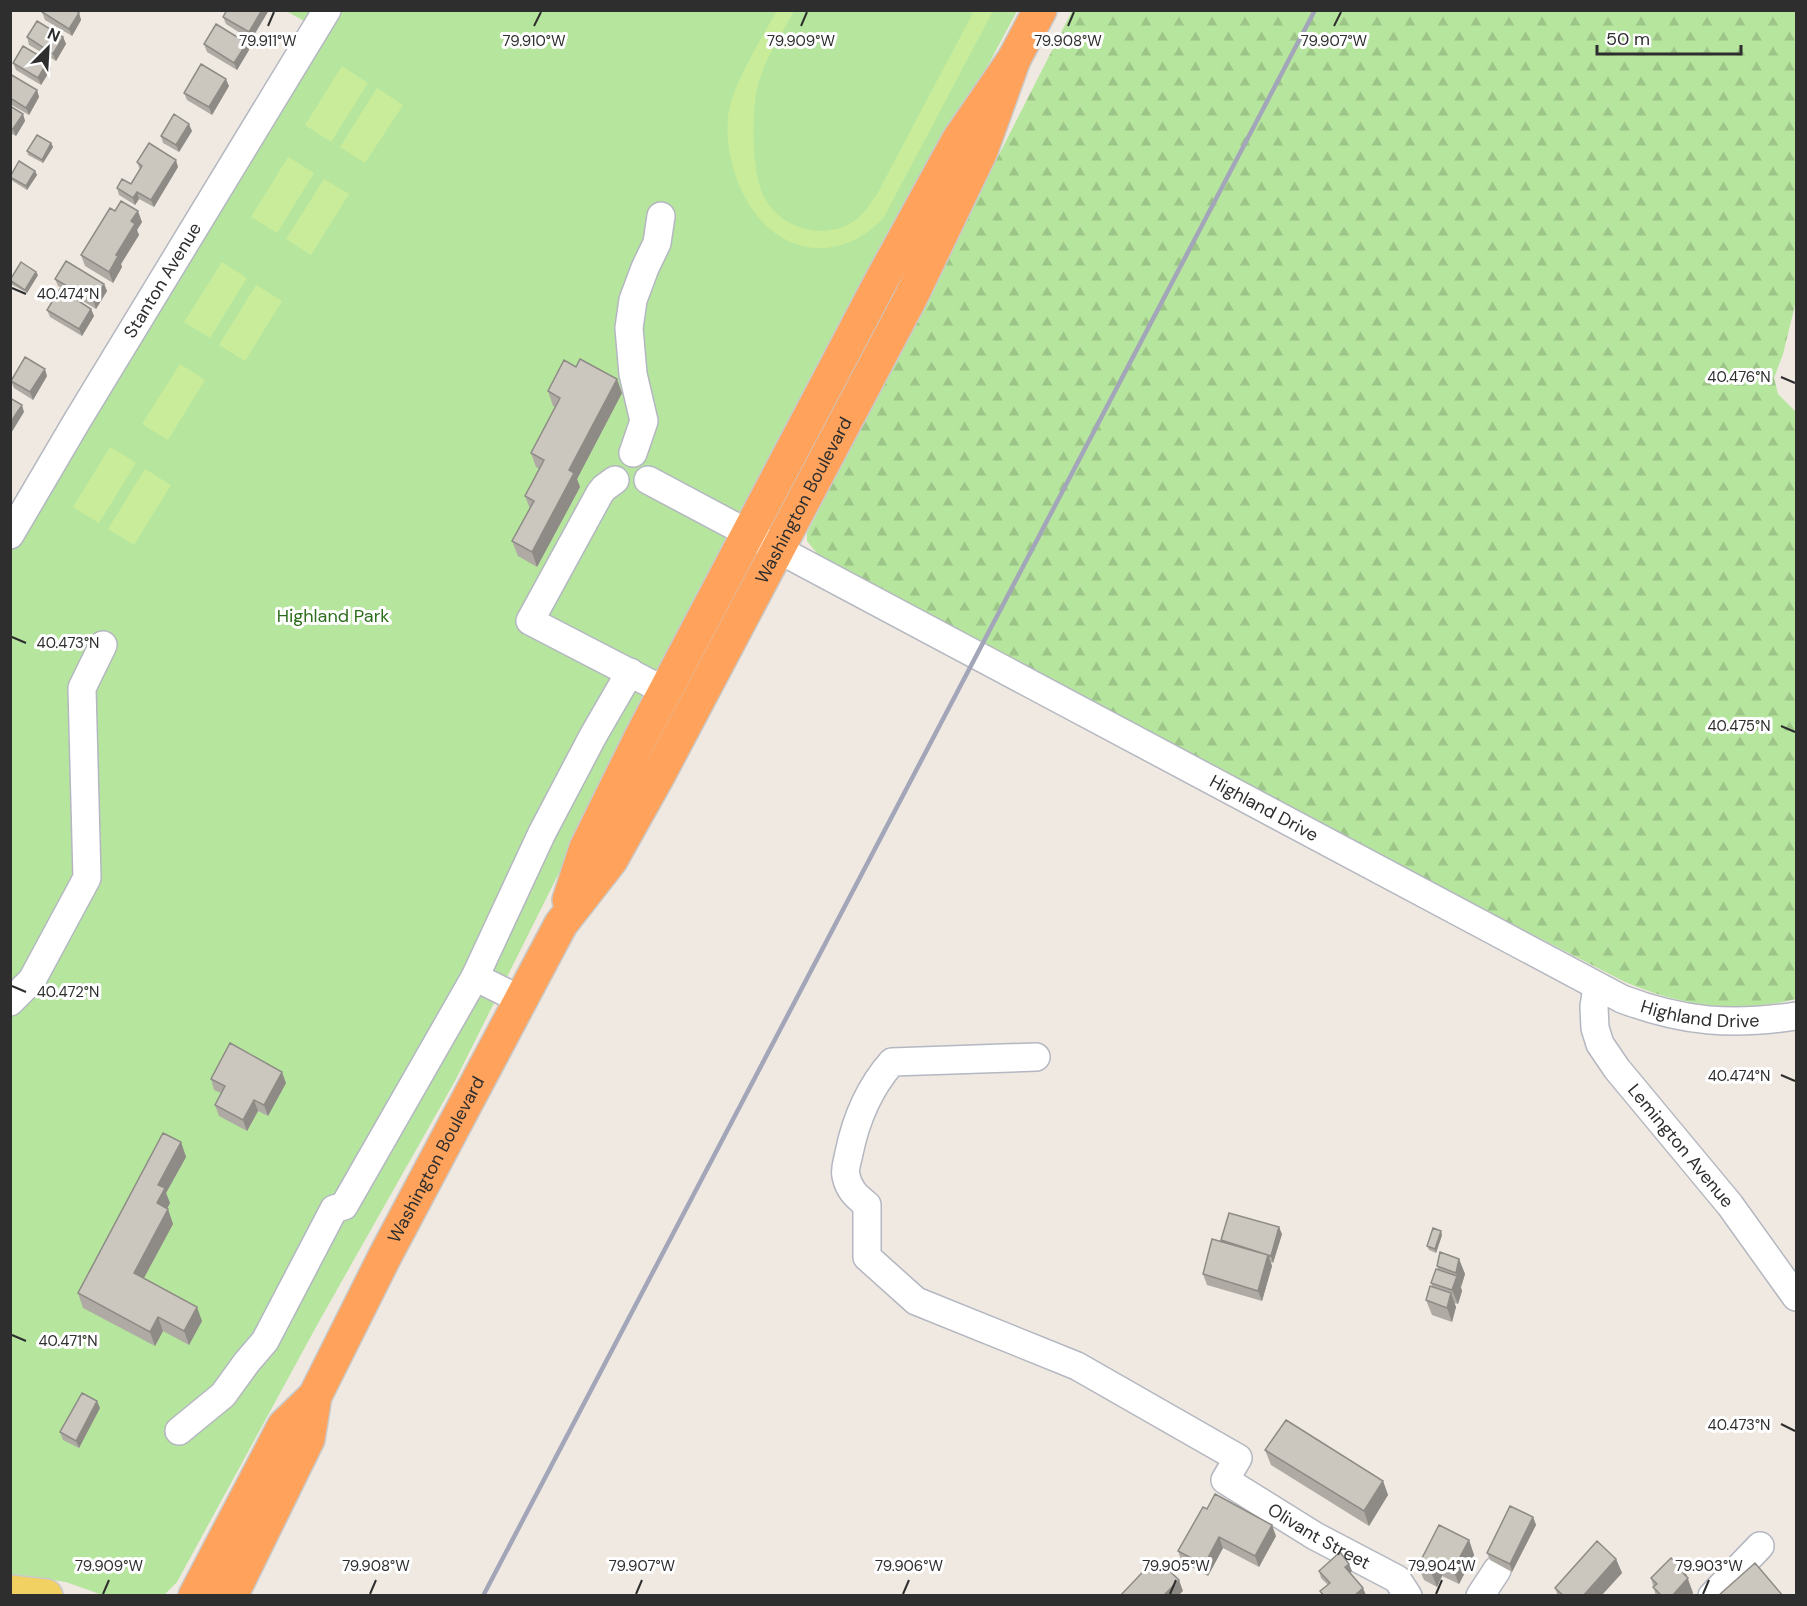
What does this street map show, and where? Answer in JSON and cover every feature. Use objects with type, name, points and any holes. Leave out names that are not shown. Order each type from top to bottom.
[{"type":"highway","name":"Washington Boulevard","points":[[231,1596],[308,1439],[315,1396],[385,1256],[561,924],[586,848],[665,691],[881,281],[959,139],[1014,59],[1040,10]]},
{"type":"highway","name":"Washington Boulevard","points":[[561,924],[610,860],[658,776],[905,307],[981,151],[1014,59]]},
{"type":"highway","name":"Washington Boulevard","points":[[195,1596],[284,1426],[315,1396]]},
{"type":"main road","points":[[10,1592],[46,1596]]},
{"type":"street","name":"Stanton Avenue","points":[[10,535],[322,19]]},
{"type":"street","points":[[633,453],[644,421],[633,374],[629,328],[633,300],[657,243],[661,216]]},
{"type":"street","points":[[633,453],[644,458],[650,468],[648,480],[645,485],[635,490],[623,488],[615,480],[614,469],[618,459],[633,453]]},
{"type":"street","points":[[615,480],[600,493],[530,621],[665,691]]},
{"type":"street","name":"Highland Drive","points":[[648,480],[1622,999],[1649,1009],[1710,1022],[1763,1022],[1797,1016]]},
{"type":"street","points":[[10,1002],[32,980],[87,878],[82,688],[103,645]]},
{"type":"street","points":[[179,1431],[223,1395],[265,1341],[334,1209],[344,1206],[475,977],[542,833],[593,735],[630,672]]},
{"type":"street","points":[[475,977],[521,1000]]},
{"type":"street","name":"Lemington Avenue","points":[[1597,986],[1594,1007],[1595,1028],[1600,1044],[1617,1069],[1730,1204],[1797,1297]]},
{"type":"street","name":"Olivant Street","points":[[1036,1057],[892,1062],[879,1077],[865,1102],[852,1139],[845,1174],[852,1193],[867,1204],[867,1257],[916,1301],[1077,1366],[1238,1458],[1225,1480],[1402,1587]]},
{"type":"street","points":[[1712,1596],[1761,1546]]},
{"type":"street","points":[[1479,1596],[1497,1570]]},
{"type":"green space","points":[[777,10],[794,11],[758,83],[754,142],[758,179],[768,203],[777,214],[802,228],[816,231],[844,226],[857,219],[865,211],[877,194],[974,11],[993,11],[884,217],[869,231],[853,241],[836,246],[818,248],[801,246],[784,239],[769,228],[748,203],[733,168],[728,142],[730,105],[755,49]]},
{"type":"green space","name":"Highland Park","points":[[286,11],[1017,11],[594,803],[455,1081],[321,1318],[177,1582],[164,1595],[105,1596],[66,1582],[11,1574],[11,535],[317,28]]},
{"type":"green space","points":[[1072,11],[1796,11],[1796,301],[1783,354],[1774,378],[1778,394],[1796,412],[1796,999],[1752,1006],[1709,1005],[1667,997],[1625,982],[1435,884],[820,557],[807,541],[807,533]]},
{"type":"green space","points":[[342,66],[368,83],[331,142],[305,125]]},
{"type":"green space","points":[[377,88],[403,105],[365,163],[340,147]]},
{"type":"green space","points":[[288,157],[314,173],[277,233],[251,217]]},
{"type":"green space","points":[[324,179],[349,194],[311,255],[286,239]]},
{"type":"green space","points":[[222,262],[247,278],[210,338],[184,322]]},
{"type":"green space","points":[[256,285],[282,301],[245,361],[219,345]]},
{"type":"green space","points":[[180,364],[205,380],[168,440],[142,424]]},
{"type":"green space","points":[[110,447],[136,463],[99,523],[73,507]]},
{"type":"green space","points":[[145,469],[171,485],[134,545],[108,529]]},
{"type":"building","points":[[43,10],[75,10],[79,13],[69,29],[42,12]]},
{"type":"building","points":[[227,10],[262,10],[249,32],[223,17]]},
{"type":"building","points":[[37,21],[63,37],[53,54],[27,37]]},
{"type":"building","points":[[216,24],[247,43],[234,63],[204,44]]},
{"type":"building","points":[[23,46],[48,61],[38,78],[13,63]]},
{"type":"building","points":[[201,64],[226,79],[209,107],[184,93]]},
{"type":"building","points":[[10,74],[37,90],[26,108],[10,98]]},
{"type":"building","points":[[10,106],[23,114],[13,129],[10,127]]},
{"type":"building","points":[[174,114],[189,124],[176,145],[161,136]]},
{"type":"building","points":[[37,135],[51,143],[42,160],[27,151]]},
{"type":"building","points":[[149,143],[176,160],[151,200],[137,192],[133,198],[117,188],[122,179],[131,184],[142,166],[137,162]]},
{"type":"building","points":[[19,161],[35,171],[26,186],[10,177]]},
{"type":"building","points":[[121,201],[138,211],[131,221],[135,224],[116,255],[118,256],[109,272],[81,255],[110,208],[115,211]]},
{"type":"building","points":[[66,261],[104,284],[94,302],[55,279]]},
{"type":"building","points":[[21,262],[36,272],[25,290],[10,280]]},
{"type":"building","points":[[60,289],[91,309],[79,329],[47,310]]},
{"type":"building","points":[[25,357],[45,369],[30,392],[11,381]]},
{"type":"building","points":[[580,359],[617,379],[569,470],[574,473],[532,552],[512,541],[534,501],[525,496],[544,460],[531,453],[560,398],[548,391],[564,360],[576,367]]},
{"type":"building","points":[[10,398],[22,405],[10,423]]},
{"type":"building","points":[[230,1043],[282,1072],[264,1105],[254,1100],[243,1120],[215,1105],[225,1086],[211,1079]]},
{"type":"building","points":[[163,1133],[181,1142],[158,1185],[165,1188],[157,1203],[168,1209],[134,1273],[197,1307],[184,1331],[158,1317],[150,1332],[78,1293]]},
{"type":"building","points":[[1229,1213],[1279,1227],[1271,1256],[1221,1240]]},
{"type":"building","points":[[1433,1228],[1441,1231],[1435,1249],[1427,1246]]},
{"type":"building","points":[[1212,1239],[1268,1255],[1258,1291],[1203,1274]]},
{"type":"building","points":[[1440,1252],[1459,1259],[1456,1273],[1437,1266]]},
{"type":"building","points":[[1436,1269],[1457,1276],[1452,1290],[1431,1283]]},
{"type":"building","points":[[1430,1286],[1451,1293],[1447,1308],[1426,1300]]},
{"type":"building","points":[[82,1393],[97,1401],[76,1441],[60,1432]]},
{"type":"building","points":[[1286,1420],[1383,1481],[1364,1511],[1265,1450]]},
{"type":"building","points":[[1215,1494],[1272,1525],[1255,1556],[1219,1537],[1204,1565],[1178,1551],[1203,1507],[1207,1509]]},
{"type":"building","points":[[1510,1506],[1533,1517],[1510,1564],[1487,1553]]},
{"type":"building","points":[[1439,1525],[1469,1540],[1453,1570],[1437,1561],[1431,1572],[1418,1566]]},
{"type":"building","points":[[1597,1541],[1616,1559],[1583,1596],[1564,1596],[1555,1588]]},
{"type":"building","points":[[1340,1552],[1349,1564],[1345,1567],[1363,1588],[1354,1596],[1324,1596],[1320,1591],[1330,1583],[1319,1571]]},
{"type":"building","points":[[1156,1558],[1179,1580],[1163,1596],[1120,1596]]},
{"type":"building","points":[[1671,1558],[1685,1571],[1683,1573],[1688,1578],[1672,1596],[1662,1596],[1653,1587],[1657,1584],[1651,1578]]},
{"type":"building","points":[[1755,1563],[1783,1596],[1718,1596]]},
{"type":"railway","points":[[483,1596],[1315,10]]}]
